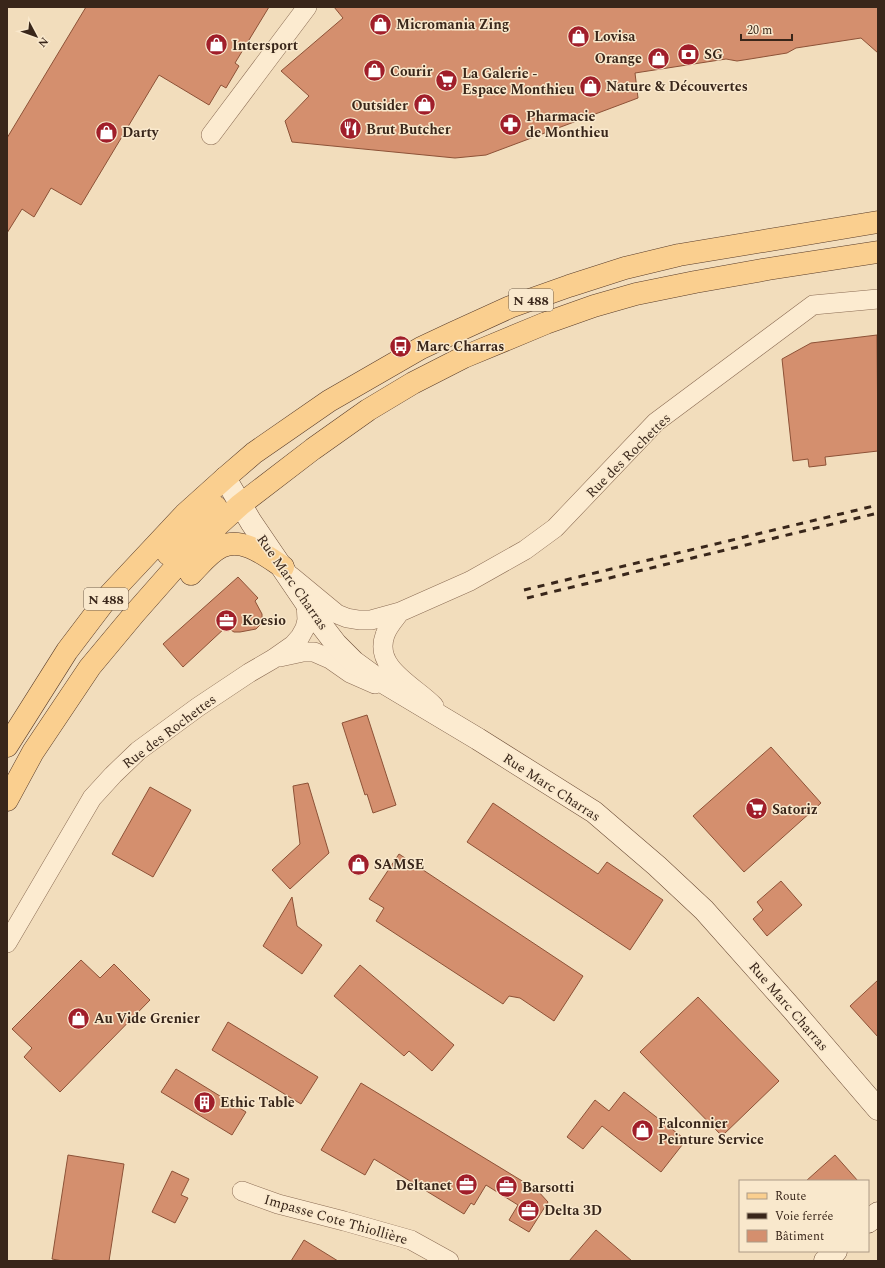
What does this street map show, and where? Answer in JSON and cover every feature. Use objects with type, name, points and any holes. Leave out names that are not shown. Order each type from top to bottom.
[{"type":"main road","name":"N 488","points":[[7,746],[67,652],[111,593],[185,514],[254,453],[295,424],[365,379],[422,348],[510,308],[569,286],[625,268],[679,255],[878,222]]},
{"type":"main road","name":"N 488","points":[[7,800],[33,752],[90,667],[172,571],[240,505],[313,449],[368,410],[400,390],[464,358],[539,326],[594,306],[636,294],[768,269],[878,252]]},
{"type":"main road","points":[[240,505],[240,494],[242,488],[337,411],[365,379]]},
{"type":"main road","points":[[90,667],[99,638],[112,619],[168,553],[220,503],[225,492],[225,478]]},
{"type":"main road","name":"Rue Marc Charras","points":[[225,478],[240,505],[319,622],[336,644],[354,662],[376,678],[594,812],[657,866],[704,910],[878,1109]]},
{"type":"main road","points":[[90,667],[110,655],[123,644],[207,558],[221,547],[229,544],[249,547],[262,553],[285,570]]},
{"type":"main road","points":[[869,1221],[878,1213]]},
{"type":"main road","points":[[825,1261],[835,1252]]},
{"type":"street","points":[[211,136],[306,7]]},
{"type":"street","name":"Rue des Rochettes","points":[[285,570],[337,614],[346,618],[359,620],[371,620],[400,612],[470,581],[525,550],[556,528],[656,422],[812,306],[878,299]]},
{"type":"street","name":"Rue des Rochettes","points":[[7,943],[92,798],[138,751],[198,707],[293,645],[300,637],[307,620],[306,602]]},
{"type":"street","points":[[400,612],[386,634],[383,647],[388,665],[393,671],[428,700],[444,719]]},
{"type":"street","name":"Rue des Rochettes","points":[[273,659],[303,652],[314,652],[321,654],[361,679],[401,693]]},
{"type":"street","name":"Impasse Cote Thiollière","points":[[242,1191],[278,1204],[411,1240],[449,1261]]},
{"type":"building","points":[[86,7],[269,7],[235,63],[239,66],[226,88],[221,85],[209,105],[159,75],[81,205],[51,188],[34,217],[22,209],[7,233],[7,138]]},
{"type":"building","name":"La Galerie - Espace Monthieu","points":[[334,7],[878,7],[878,53],[861,38],[796,48],[787,53],[750,59],[737,61],[726,59],[635,73],[638,98],[486,155],[455,158],[292,142],[285,121],[309,96],[281,71],[343,18]]},
{"type":"building","points":[[877,335],[878,451],[825,457],[826,465],[809,467],[808,459],[793,461],[782,359],[811,343]]},
{"type":"building","name":"Koesio","points":[[238,577],[258,598],[255,601],[262,614],[262,623],[256,629],[240,632],[234,632],[226,627],[183,667],[163,644]]},
{"type":"building","points":[[367,715],[396,805],[373,813],[367,794],[365,795],[342,723]]},
{"type":"building","name":"Satoriz","points":[[771,747],[821,803],[744,872],[693,816]]},
{"type":"building","points":[[308,783],[329,853],[290,889],[272,870],[300,844],[293,786]]},
{"type":"building","points":[[150,787],[191,810],[153,877],[112,854]]},
{"type":"building","points":[[493,803],[598,874],[607,862],[663,900],[630,950],[467,842]]},
{"type":"building","points":[[399,854],[583,976],[554,1021],[520,998],[509,996],[503,1004],[376,921],[384,908],[369,899]]},
{"type":"building","points":[[781,881],[802,905],[767,936],[753,919],[763,910],[757,902]]},
{"type":"building","points":[[292,897],[297,926],[322,945],[302,974],[263,946]]},
{"type":"building","points":[[81,960],[100,978],[114,964],[150,1000],[60,1092],[24,1057],[32,1048],[12,1029]]},
{"type":"building","points":[[360,965],[454,1045],[432,1071],[409,1051],[404,1056],[334,996]]},
{"type":"building","points":[[878,980],[878,1037],[850,1006]]},
{"type":"building","points":[[698,997],[779,1081],[722,1136],[640,1052]]},
{"type":"building","points":[[228,1022],[318,1077],[301,1104],[212,1050]]},
{"type":"building","name":"Ethic Table","points":[[176,1069],[246,1112],[232,1135],[161,1092]]},
{"type":"building","points":[[361,1083],[537,1190],[548,1202],[529,1232],[509,1220],[518,1205],[486,1185],[474,1205],[471,1203],[464,1214],[374,1159],[365,1175],[321,1150]]},
{"type":"building","name":"Falconnier Peinture Service","points":[[624,1092],[686,1140],[661,1172],[602,1126],[583,1149],[567,1137],[595,1100],[609,1111]]},
{"type":"building","points":[[68,1155],[124,1164],[109,1261],[63,1261],[52,1259]]},
{"type":"building","points":[[835,1155],[857,1180],[807,1180]]},
{"type":"building","points":[[172,1171],[189,1179],[181,1195],[188,1198],[175,1223],[152,1212]]},
{"type":"building","points":[[596,1230],[632,1261],[569,1261]]},
{"type":"building","points":[[304,1240],[338,1261],[291,1261]]},
{"type":"railway","points":[[524,590],[878,505]]},
{"type":"railway","points":[[527,598],[878,513]]},
{"type":"place","name":"Micromania Zing","points":[[381,24]]},
{"type":"place","name":"Lovisa","points":[[578,36]]},
{"type":"place","name":"Intersport","points":[[217,45]]},
{"type":"place","name":"SG","points":[[688,54]]},
{"type":"place","name":"Orange","points":[[658,58]]},
{"type":"place","name":"Courir","points":[[374,71]]},
{"type":"place","name":"La Galerie - Espace Monthieu","points":[[446,81]]},
{"type":"place","name":"Nature & Découvertes","points":[[591,86]]},
{"type":"place","name":"Outsider","points":[[424,105]]},
{"type":"place","name":"Pharmacie de Monthieu","points":[[511,124]]},
{"type":"place","name":"Brut Butcher","points":[[351,129]]},
{"type":"place","name":"Darty","points":[[106,132]]},
{"type":"place","name":"Marc Charras","points":[[401,346]]},
{"type":"place","name":"Koesio","points":[[226,620]]},
{"type":"place","name":"Satoriz","points":[[757,809]]},
{"type":"place","name":"SAMSE","points":[[359,864]]},
{"type":"place","name":"Au Vide Grenier","points":[[79,1018]]},
{"type":"place","name":"Ethic Table","points":[[204,1102]]},
{"type":"place","name":"Falconnier Peinture Service","points":[[642,1131]]},
{"type":"place","name":"Deltanet","points":[[467,1185]]},
{"type":"place","name":"Barsotti","points":[[507,1187]]},
{"type":"place","name":"Delta 3D","points":[[529,1210]]}]
